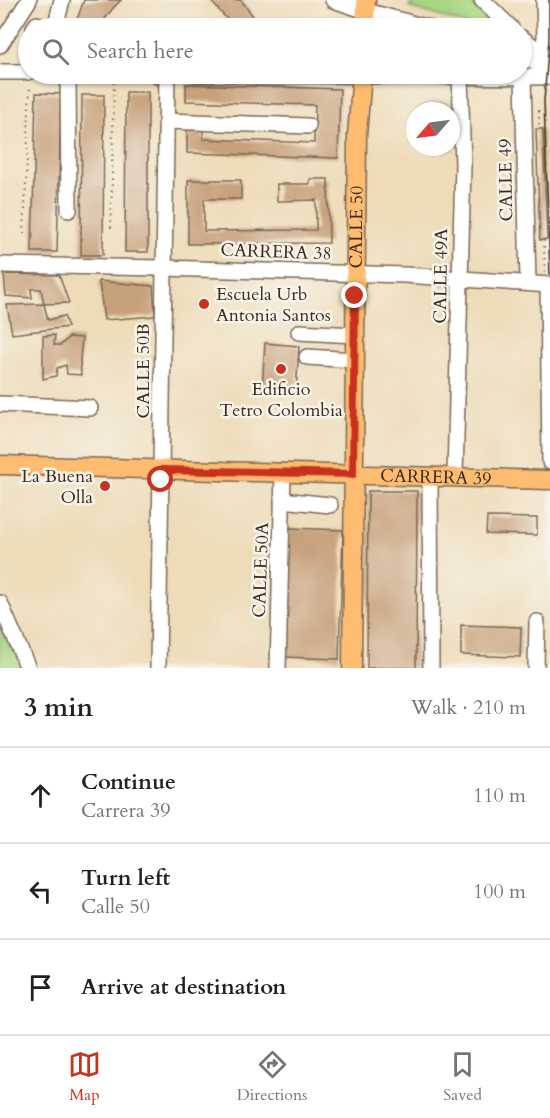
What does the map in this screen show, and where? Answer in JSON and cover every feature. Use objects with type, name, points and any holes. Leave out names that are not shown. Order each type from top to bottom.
[{"type":"main road","name":"CALLE 50","points":[[352,668],[357,135],[361,84]]},
{"type":"main road","name":"CARRERA 39","points":[[0,465],[550,480]]},
{"type":"street","points":[[0,45],[29,0]]},
{"type":"street","points":[[58,18],[62,0]]},
{"type":"street","points":[[333,0],[366,13],[387,18]]},
{"type":"street","points":[[482,0],[501,18]]},
{"type":"street","points":[[544,0],[544,37],[548,61]]},
{"type":"street","points":[[532,47],[548,61]]},
{"type":"street","points":[[532,59],[548,61]]},
{"type":"street","points":[[0,72],[18,76]]},
{"type":"street","points":[[532,76],[550,77]]},
{"type":"street","points":[[68,84],[69,210]]},
{"type":"street","name":"CALLE 50B","points":[[158,668],[167,84]]},
{"type":"street","name":"CALLE 49A","points":[[455,476],[463,165],[460,84]]},
{"type":"street","name":"CALLE 49","points":[[523,84],[528,283]]},
{"type":"street","points":[[166,121],[308,126]]},
{"type":"street","name":"CARRERA 38","points":[[0,265],[405,275],[548,285]]},
{"type":"street","points":[[548,285],[550,462]]},
{"type":"street","points":[[299,332],[355,334]]},
{"type":"street","points":[[308,357],[355,360]]},
{"type":"street","points":[[0,404],[90,408]]},
{"type":"street","name":"CALLE 50A","points":[[278,668],[283,473]]},
{"type":"street","points":[[430,476],[430,668]]},
{"type":"street","points":[[282,500],[330,505]]},
{"type":"street","points":[[0,603],[28,668]]},
{"type":"street","points":[[536,668],[537,622]]},
{"type":"path","points":[[24,234],[29,84]]},
{"type":"path","points":[[111,228],[114,84]]},
{"type":"path","points":[[539,111],[540,129]]},
{"type":"path","points":[[544,240],[548,285]]},
{"type":"green space","points":[[415,0],[469,0],[485,18],[445,18],[409,7]]},
{"type":"green space","points":[[0,617],[25,668],[0,668]]},
{"type":"building","points":[[84,0],[121,0],[106,18],[78,18]]},
{"type":"building","points":[[210,0],[241,0],[254,18],[226,18]]},
{"type":"building","points":[[186,84],[340,89],[338,158],[187,153],[187,126],[203,126],[203,139],[314,143],[315,105],[186,101]]},
{"type":"building","points":[[126,92],[148,92],[148,252],[125,252]]},
{"type":"building","points":[[36,93],[61,94],[57,252],[32,252]]},
{"type":"building","points":[[82,95],[104,95],[103,255],[81,255]]},
{"type":"building","points":[[536,129],[543,129],[547,239],[540,240]]},
{"type":"building","points":[[310,179],[328,179],[329,243],[188,244],[188,180],[241,180],[241,199],[204,199],[204,231],[316,230],[316,200],[277,201],[277,184],[310,184]]},
{"type":"building","points":[[4,274],[59,275],[69,303],[44,304],[41,289],[31,289],[32,298],[6,296]]},
{"type":"building","points":[[99,281],[153,286],[155,316],[104,320]]},
{"type":"building","points":[[44,304],[48,320],[64,316],[68,327],[12,334],[7,305]]},
{"type":"building","points":[[55,335],[54,345],[61,345],[69,337],[82,338],[81,375],[67,374],[66,365],[57,368],[56,376],[43,379],[43,336]]},
{"type":"building","name":"Edificio Tetro Colombia","points":[[265,343],[299,346],[296,394],[262,391]]},
{"type":"building","points":[[368,491],[417,491],[416,668],[367,668]]},
{"type":"building","points":[[487,517],[537,518],[537,535],[486,534]]},
{"type":"building","points":[[288,528],[343,530],[339,659],[284,657]]},
{"type":"building","points":[[461,625],[521,627],[520,657],[461,655]]},
{"type":"tram line","points":[[549,0],[549,39],[544,101],[550,275]]},
{"type":"place","name":"Escuela Urb Antonia Santos","points":[[204,304]]},
{"type":"place","name":"Edificio Tetro Colombia","points":[[281,369]]},
{"type":"place","name":"La Buena Olla","points":[[105,486]]},
{"type":"route","points":[[161,480],[162,470],[353,474],[355,296]]}]
